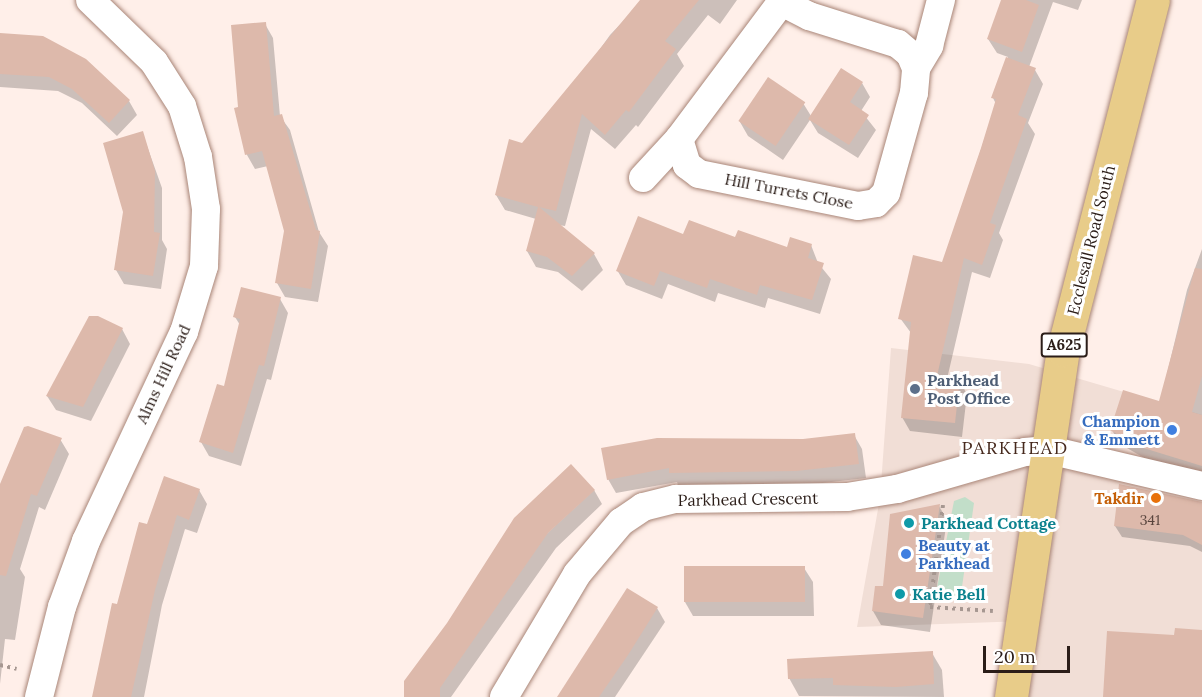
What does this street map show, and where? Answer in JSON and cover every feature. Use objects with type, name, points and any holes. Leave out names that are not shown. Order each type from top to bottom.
[{"type":"main road","name":"Ecclesall Road South","points":[[1011,697],[1063,350],[1153,0]]},
{"type":"street","name":"Alms Hill Road","points":[[39,697],[62,607],[86,541],[184,332],[204,266],[206,209],[198,157],[182,106],[154,62],[90,0]]},
{"type":"street","points":[[643,178],[679,139],[782,1],[809,16],[898,44],[916,68],[929,46],[941,0]]},
{"type":"street","name":"Hill Turrets Close","points":[[679,139],[687,165],[699,174],[858,206],[876,202],[886,193],[914,93],[916,68]]},
{"type":"street","points":[[1049,450],[1202,486]]},
{"type":"street","name":"Parkhead Crescent","points":[[504,697],[576,574],[621,522],[643,507],[676,499],[847,497],[946,474],[1025,452],[1049,450]]},
{"type":"path","points":[[946,474],[930,607],[1000,612]]},
{"type":"shaded area","points":[[891,348],[1029,364],[1202,415],[1202,697],[1011,697],[1022,621],[857,627],[880,498]]},
{"type":"green space","points":[[965,497],[974,503],[960,601],[935,598],[954,501]]},
{"type":"building","points":[[640,0],[699,0],[665,41],[676,49],[629,112],[626,110],[605,135],[582,114],[556,211],[539,207],[595,253],[572,276],[547,257],[526,251],[538,207],[495,195],[509,139],[522,143]]},
{"type":"building","points":[[1001,0],[1026,0],[1039,5],[1022,52],[987,39]]},
{"type":"building","points":[[266,22],[274,116],[282,114],[316,230],[320,231],[311,289],[275,283],[284,231],[262,151],[245,155],[234,108],[238,107],[231,25]]},
{"type":"building","points":[[0,33],[43,36],[86,59],[130,100],[109,123],[72,89],[49,77],[0,74]]},
{"type":"building","points":[[1006,57],[1036,68],[1018,115],[1027,119],[990,223],[996,225],[982,265],[964,258],[937,376],[960,378],[955,423],[901,418],[911,322],[898,319],[913,255],[942,262],[981,148],[996,99],[991,98]]},
{"type":"building","points":[[841,68],[863,82],[850,102],[869,115],[849,145],[808,119]]},
{"type":"building","points":[[768,77],[805,102],[776,146],[738,121]]},
{"type":"building","points":[[143,131],[155,171],[154,232],[160,233],[153,276],[114,270],[123,212],[103,143]]},
{"type":"building","points":[[638,216],[683,234],[689,220],[735,237],[738,230],[787,247],[790,237],[812,244],[808,258],[824,263],[812,300],[760,285],[757,295],[710,279],[707,288],[660,271],[654,286],[616,271]]},
{"type":"building","points":[[1195,268],[1202,269],[1202,376],[1192,412],[1202,415],[1202,466],[1137,446],[1110,430],[1123,390],[1159,401]]},
{"type":"building","points":[[241,287],[281,297],[264,366],[259,365],[233,453],[199,442],[217,384],[224,386],[240,319],[233,317]]},
{"type":"building","points":[[89,316],[98,316],[123,328],[83,407],[46,396]]},
{"type":"building","points":[[28,426],[62,438],[37,496],[31,494],[6,576],[0,575],[0,484],[24,427]]},
{"type":"building","points":[[855,433],[859,464],[796,471],[669,473],[669,468],[607,480],[601,448],[657,438],[803,439]]},
{"type":"building","points":[[571,464],[595,490],[548,533],[440,688],[440,697],[404,697],[404,681],[447,623],[514,518]]},
{"type":"building","points":[[164,476],[200,489],[189,520],[177,515],[155,590],[131,697],[92,697],[112,603],[117,604],[139,522],[147,524]]},
{"type":"building","points":[[1119,484],[1202,502],[1202,545],[1183,535],[1114,526]]},
{"type":"building","points":[[940,504],[923,618],[872,611],[875,586],[883,586],[890,514]]},
{"type":"building","points":[[684,566],[805,566],[805,602],[684,602]]},
{"type":"building","points":[[627,588],[658,607],[628,655],[599,697],[557,697]]},
{"type":"building","points":[[1175,628],[1202,630],[1202,697],[1103,697],[1107,631],[1174,635]]},
{"type":"building","points":[[933,651],[934,684],[896,687],[833,685],[833,678],[788,679],[787,659]]},
{"type":"place","name":"Parkhead Post Office","points":[[915,389]]},
{"type":"place","name":"Champion & Emmett","points":[[1172,430]]},
{"type":"place","name":"Takdir","points":[[1156,498]]},
{"type":"place","name":"Parkhead Cottage","points":[[909,523]]},
{"type":"place","name":"Beauty at Parkhead","points":[[906,554]]},
{"type":"place","name":"Katie Bell","points":[[900,594]]},
{"type":"district","name":"PARKHEAD","points":[[1015,448]]}]
